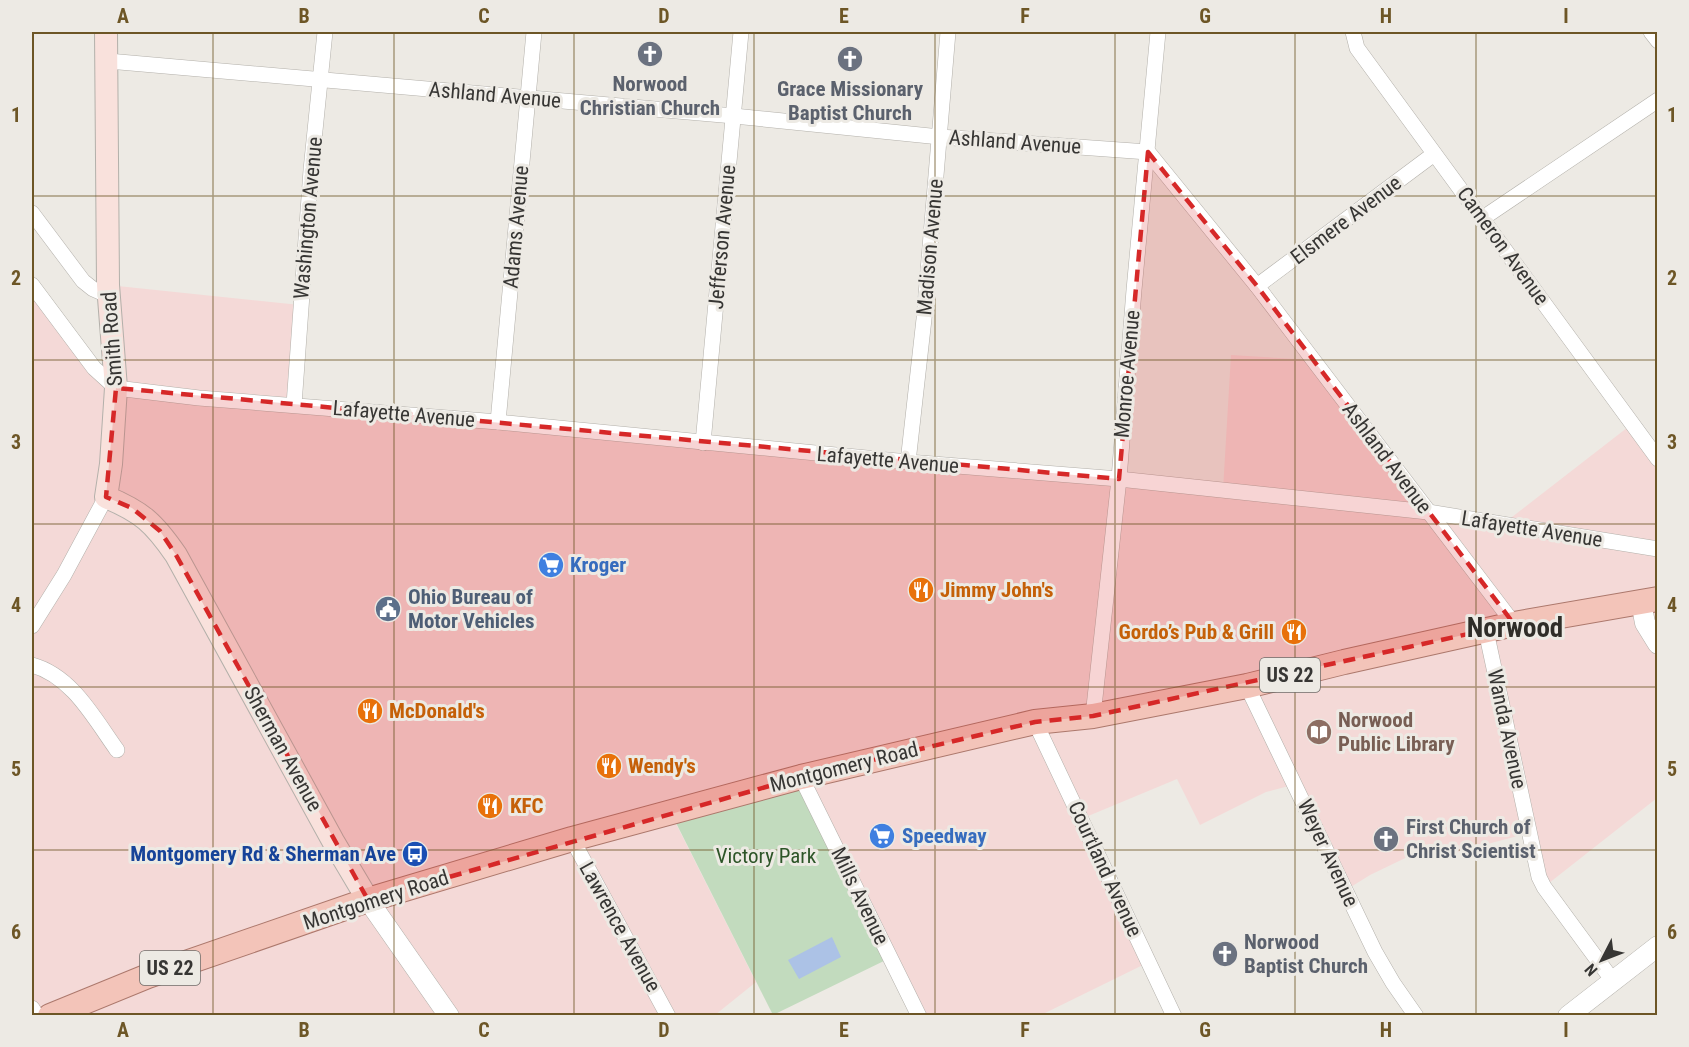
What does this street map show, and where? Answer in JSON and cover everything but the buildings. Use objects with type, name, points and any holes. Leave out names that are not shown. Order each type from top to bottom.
[{"type":"main road","name":"Smith Road","points":[[106,32],[109,296],[116,388],[111,464],[106,497]]},
{"type":"main road","name":"Sherman Avenue","points":[[106,497],[132,508],[146,519],[160,531],[176,555],[333,841],[368,900]]},
{"type":"main road","name":"Montgomery Road","points":[[50,1016],[148,976],[368,900],[572,839],[801,777],[1035,722],[1093,716],[1247,686],[1514,624],[1649,601]]},
{"type":"street","name":"Washington Avenue","points":[[294,405],[311,170],[325,32]]},
{"type":"street","name":"Adams Avenue","points":[[498,422],[534,32]]},
{"type":"street","name":"Jefferson Avenue","points":[[703,443],[741,32]]},
{"type":"street","name":"Madison Avenue","points":[[908,462],[924,319],[948,32]]},
{"type":"street","name":"Monroe Avenue","points":[[1093,716],[1119,479],[1158,32]]},
{"type":"street","name":"Cameron Avenue","points":[[1353,32],[1357,48],[1658,459]]},
{"type":"street","points":[[1651,32],[1658,41]]},
{"type":"street","name":"Ashland Avenue","points":[[108,61],[734,116],[940,137],[1148,152],[1257,286],[1514,624]]},
{"type":"street","points":[[1483,218],[1658,100]]},
{"type":"street","name":"Elsmere Avenue","points":[[1257,286],[1434,154]]},
{"type":"street","points":[[32,213],[83,281],[93,290],[109,296]]},
{"type":"street","points":[[32,285],[94,368],[116,388]]},
{"type":"street","name":"Lafayette Avenue","points":[[116,388],[199,398],[498,422],[908,462],[1119,479],[1428,512],[1658,549]]},
{"type":"street","name":"Smith Road","points":[[32,626],[64,575],[106,497]]},
{"type":"street","points":[[1649,601],[1645,623],[1658,644]]},
{"type":"street","name":"Wanda Avenue","points":[[1486,631],[1539,877],[1613,981]]},
{"type":"street","points":[[32,665],[50,671],[63,680],[117,750]]},
{"type":"street","name":"Weyer Avenue","points":[[1247,686],[1375,952],[1416,1016]]},
{"type":"street","name":"Courtland Avenue","points":[[1035,722],[1174,1016]]},
{"type":"street","name":"Mills Avenue","points":[[801,777],[915,1014]]},
{"type":"street","name":"Lawrence Avenue","points":[[572,839],[668,1016]]},
{"type":"street","name":"Sherman Avenue","points":[[368,900],[449,1016]]},
{"type":"street","points":[[1568,1016],[1658,946]]},
{"type":"street","points":[[32,1008],[37,1016]]},
{"type":"highlighted area","points":[[1148,152],[1257,286],[1514,624],[1093,716],[1035,722],[801,777],[368,900],[176,555],[160,531],[132,508],[106,497],[116,388],[1119,479]]},
{"type":"shaded area","points":[[32,285],[115,388],[108,285],[300,305],[294,405],[1223,490],[1231,355],[1313,360],[1428,512],[1503,524],[1632,424],[1657,459],[1657,798],[1544,887],[1529,833],[1435,858],[1424,849],[1370,875],[1346,890],[1296,784],[1266,792],[1200,825],[1177,779],[1081,819],[1149,962],[1041,1015],[919,1016],[801,777],[670,812],[756,982],[715,1015],[32,1015]]},
{"type":"green space","name":"Victory Park","points":[[801,777],[890,958],[773,1015],[670,811]]},
{"type":"water","points":[[832,937],[841,957],[799,979],[788,960]]},
{"type":"place","name":"Norwood Christian Church","points":[[650,54]]},
{"type":"place","name":"Grace Missionary Baptist Church","points":[[850,59]]},
{"type":"place","name":"Kroger","points":[[551,565]]},
{"type":"place","name":"Jimmy John's","points":[[921,590]]},
{"type":"place","name":"Ohio Bureau of Motor Vehicles","points":[[388,609]]},
{"type":"place","name":"Gordo’s Pub & Grill","points":[[1294,632]]},
{"type":"place","name":"McDonald's","points":[[370,711]]},
{"type":"place","name":"Norwood Public Library","points":[[1319,732]]},
{"type":"place","name":"Wendy's","points":[[609,766]]},
{"type":"place","name":"KFC","points":[[490,806]]},
{"type":"place","name":"Speedway","points":[[882,836]]},
{"type":"place","name":"First Church of Christ Scientist","points":[[1386,839]]},
{"type":"place","name":"Montgomery Rd & Sherman Ave","points":[[415,854]]},
{"type":"place","name":"Norwood Baptist Church","points":[[1225,954]]},
{"type":"district","name":"Norwood","points":[[1515,628]]}]
